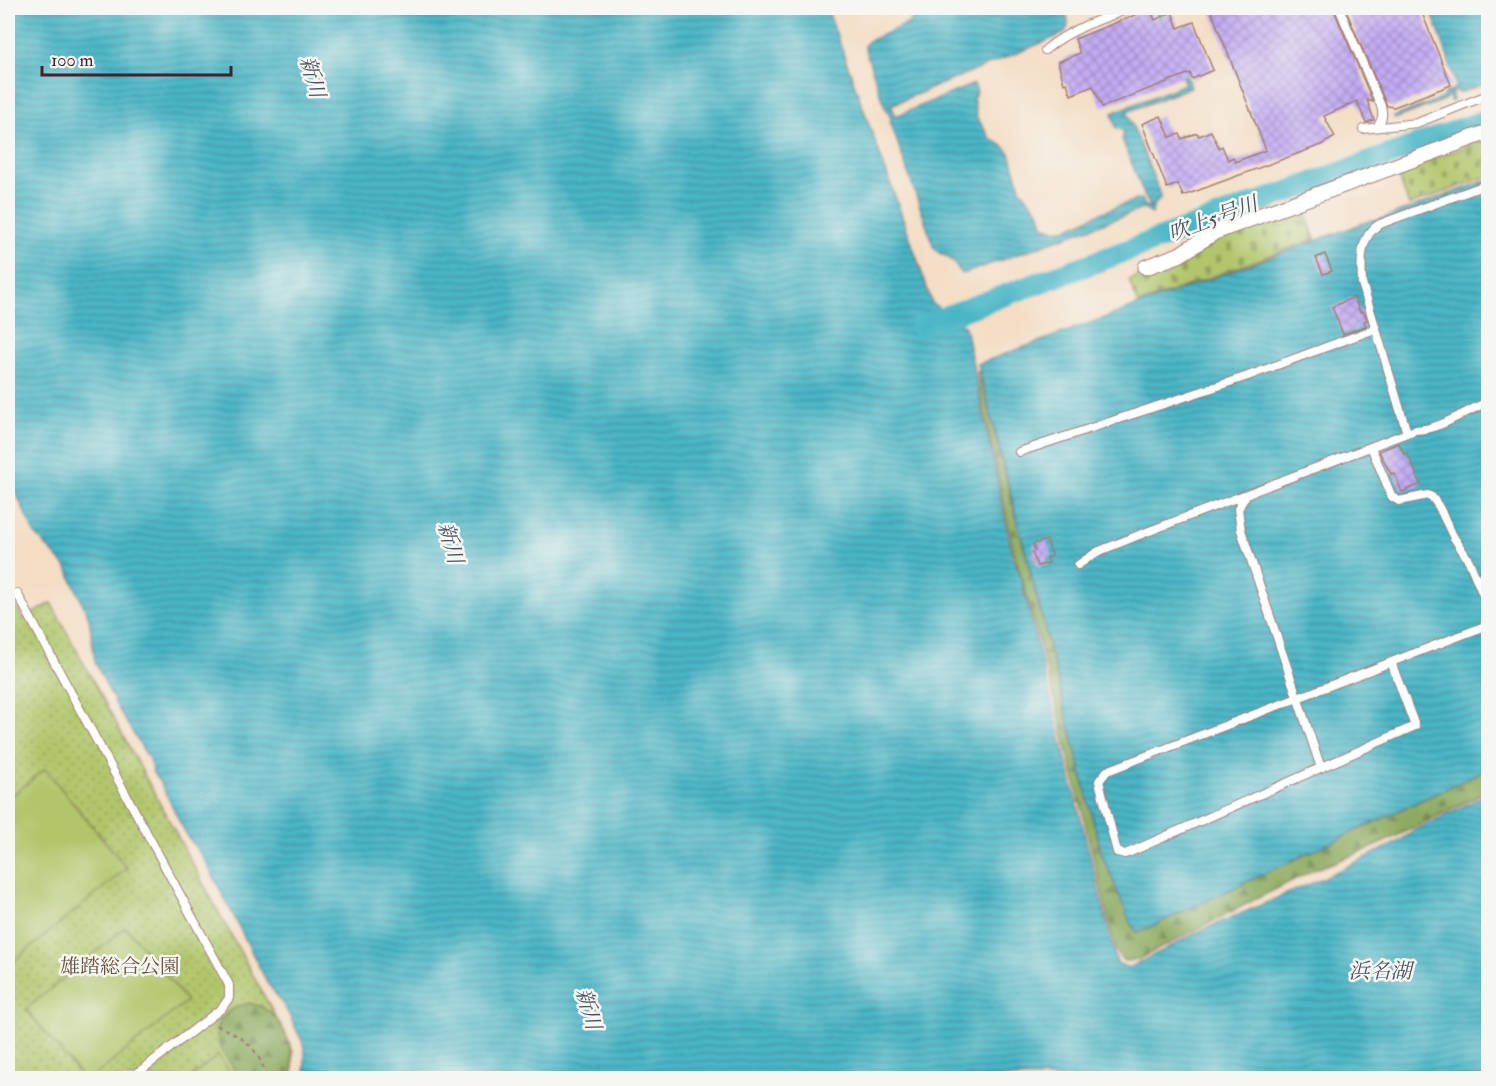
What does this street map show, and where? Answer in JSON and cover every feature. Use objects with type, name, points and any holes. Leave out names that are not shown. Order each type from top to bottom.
[{"type":"street","points":[[1146,267],[1179,255],[1215,232],[1488,132]]},
{"type":"lane","points":[[1045,50],[1077,28],[1132,8]]},
{"type":"lane","points":[[1339,8],[1383,113],[1378,126]]},
{"type":"lane","points":[[1363,129],[1417,123],[1488,95]]},
{"type":"lane","points":[[1407,433],[1362,283],[1361,265],[1364,247],[1369,233],[1380,224],[1488,184]]},
{"type":"lane","points":[[1019,452],[1245,377],[1374,329]]},
{"type":"lane","points":[[1078,565],[1086,558],[1107,548],[1407,433],[1445,422],[1488,402]]},
{"type":"lane","points":[[1371,447],[1392,497],[1400,501],[1428,495],[1436,501],[1453,536],[1469,561],[1488,607]]},
{"type":"lane","points":[[1246,495],[1238,508],[1239,523],[1321,768]]},
{"type":"lane","points":[[8,598],[17,593],[229,985],[229,998],[226,1004],[131,1078]]},
{"type":"lane","points":[[1391,662],[1415,726],[1128,853],[1117,852],[1099,781],[1107,771],[1297,698],[1391,662],[1488,625]]},
{"type":"path","points":[[205,1020],[242,1038],[256,1051],[267,1078]]},
{"type":"green space","points":[[1488,138],[1488,176],[1409,205],[1397,172]]},
{"type":"green space","points":[[1303,206],[1315,239],[1138,304],[1129,280],[1182,260],[1217,237]]},
{"type":"green space","points":[[979,371],[1102,854],[1131,924],[1137,932],[1488,769],[1488,791],[1374,847],[1311,871],[1137,960],[1125,961],[1120,957],[1116,950],[1055,700],[1014,552],[981,395],[977,372]]},
{"type":"green space","name":"雄踏総合公園","points":[[14,602],[23,619],[51,603],[288,1040],[293,1052],[293,1078],[8,1078],[8,605]]},
{"type":"green space","points":[[45,769],[127,868],[8,966],[8,799]]},
{"type":"green space","points":[[126,927],[187,1001],[92,1078],[83,1078],[26,1009]]},
{"type":"green space","points":[[249,1003],[261,1007],[278,1021],[292,1054],[293,1078],[240,1078],[225,1055],[218,1039],[219,1023],[229,1011]]},
{"type":"green space","points":[[218,1055],[233,1078],[190,1078]]},
{"type":"water","points":[[8,8],[827,8],[932,303],[965,327],[1013,557],[1019,571],[1117,963],[1129,968],[1200,931],[1317,881],[1396,843],[1417,829],[1488,794],[1488,1078],[305,1078],[305,1047],[286,1009],[267,982],[205,860],[186,834],[161,784],[153,773],[149,759],[117,707],[95,662],[89,618],[67,568],[34,533],[8,475],[8,315],[15,312],[8,313]]},
{"type":"water","points":[[911,8],[1064,8],[1068,25],[1063,34],[891,105],[896,116],[974,84],[977,92],[973,98],[977,118],[990,138],[1010,153],[1021,190],[1040,213],[1043,225],[1063,229],[1136,200],[1142,199],[1145,206],[1151,207],[1122,139],[1124,134],[1122,130],[1116,128],[1112,113],[1185,84],[1154,8],[1159,8],[1191,87],[1127,112],[1161,197],[1153,207],[1152,214],[1145,208],[963,274],[948,257],[934,247],[890,121],[891,118],[884,105],[864,46],[869,41],[909,23],[912,18]]},
{"type":"water","points":[[1430,8],[1488,8],[1488,83],[1459,93],[1457,90],[1452,94],[1453,101],[1450,101],[1449,95],[1444,100],[1395,119],[1394,117],[1442,98],[1445,92],[1450,92],[1456,86]]},
{"type":"water","points":[[1488,180],[1488,769],[1137,932],[1131,924],[1102,854],[978,364]]},
{"type":"building","points":[[1210,8],[1333,8],[1373,102],[1367,100],[1374,120],[1366,123],[1357,101],[1324,116],[1335,137],[1321,145],[1183,196],[1178,184],[1167,188],[1142,124],[1161,116],[1170,137],[1180,134],[1182,139],[1211,131],[1219,148],[1222,146],[1228,160],[1233,157],[1235,162],[1266,150]]},
{"type":"building","points":[[1345,8],[1420,8],[1451,85],[1394,107],[1387,106]]},
{"type":"building","points":[[1150,9],[1155,20],[1172,12],[1178,28],[1194,22],[1213,70],[1192,79],[1190,73],[1102,107],[1093,86],[1071,95],[1067,83],[1064,84],[1058,62],[1080,53],[1075,39]]},
{"type":"building","points":[[1325,254],[1332,271],[1323,274],[1316,258]]},
{"type":"building","points":[[1354,297],[1360,312],[1363,311],[1367,320],[1364,321],[1366,326],[1343,334],[1332,307]]},
{"type":"building","points":[[1399,443],[1404,454],[1407,453],[1421,484],[1402,492],[1394,473],[1391,474],[1379,451]]},
{"type":"building","points":[[1047,540],[1052,556],[1047,557],[1049,563],[1037,566],[1032,552],[1035,551],[1033,544]]},
{"type":"waterway","name":"吹上5号川","points":[[920,326],[1488,119]]},
{"type":"water label","name":"新川","points":[[312,77]]},
{"type":"water label","name":"新川","points":[[450,543]]},
{"type":"water label","name":"浜名湖","points":[[1380,971]]},
{"type":"water label","name":"新川","points":[[588,1009]]}]
